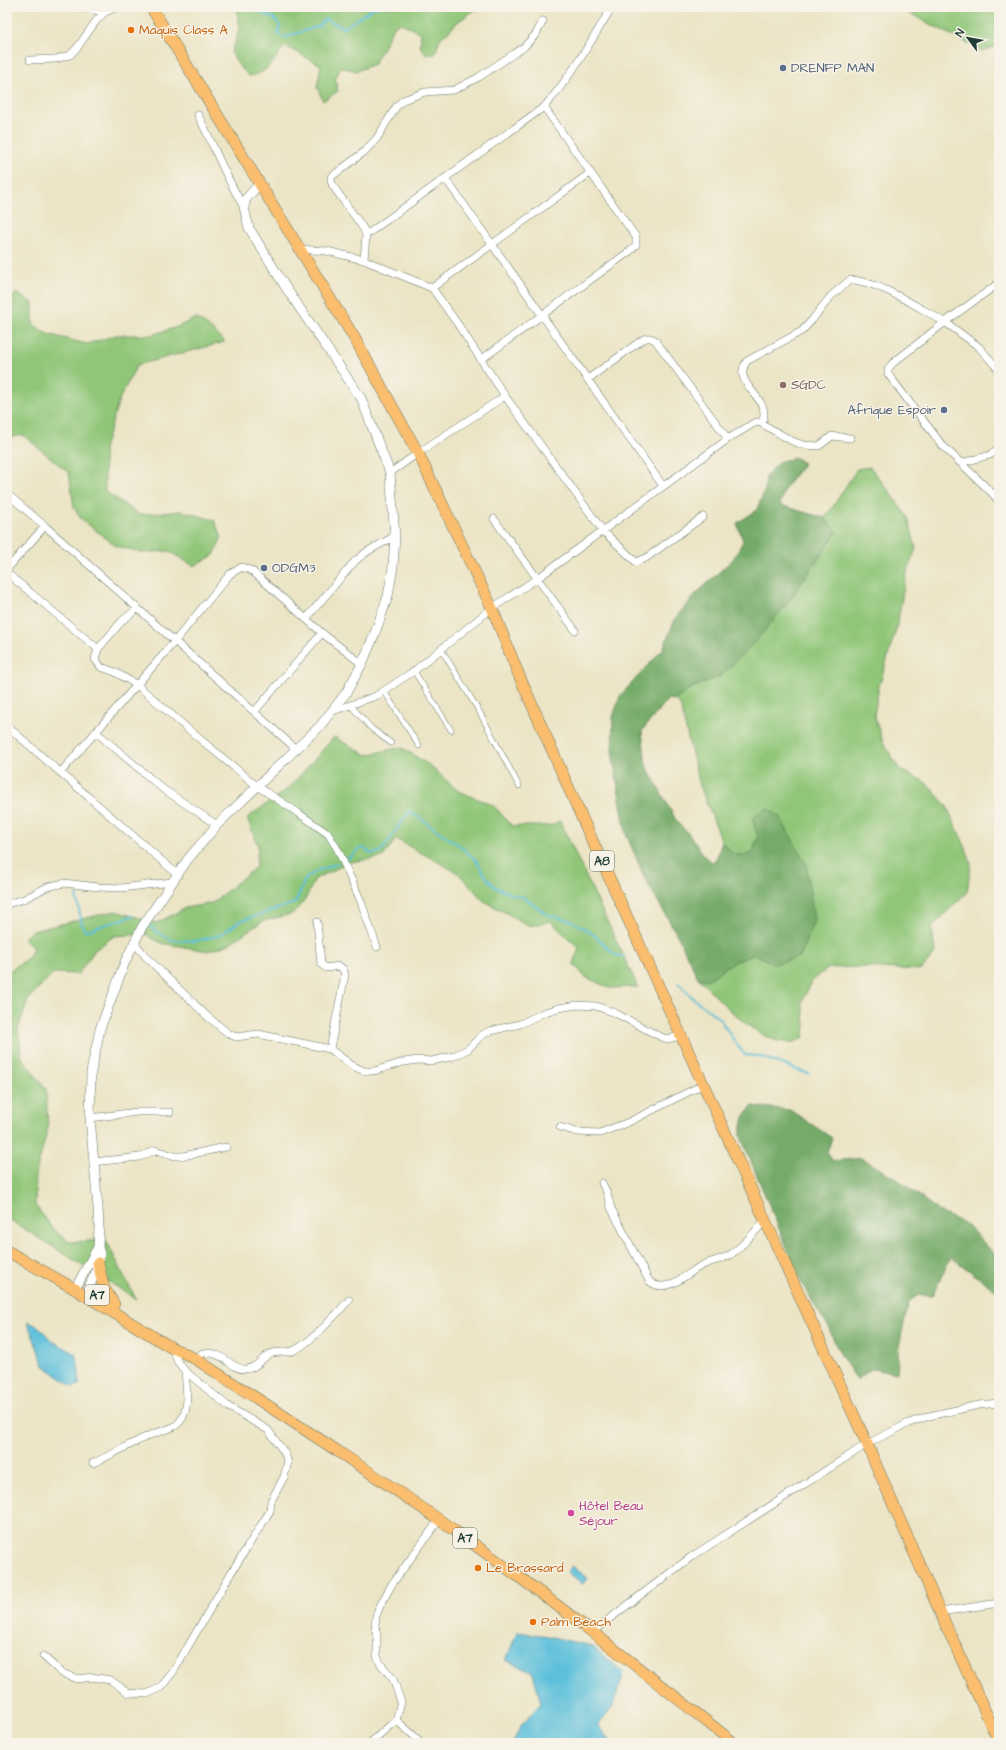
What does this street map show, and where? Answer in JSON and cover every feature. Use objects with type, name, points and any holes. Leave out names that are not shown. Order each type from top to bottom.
[{"type":"main road","name":"A8","points":[[151,7],[260,183],[298,249],[355,339],[418,453],[426,474],[492,608],[543,731],[867,1444],[940,1612],[999,1742]]},
{"type":"main road","name":"A7","points":[[7,1244],[177,1350],[197,1360],[357,1463],[439,1520],[592,1632],[734,1743]]},
{"type":"main road","name":"A7","points":[[7,1251],[82,1290],[114,1304],[166,1338],[177,1350]]},
{"type":"main road","points":[[98,1263],[101,1280],[114,1304]]},
{"type":"street","points":[[78,7],[105,12]]},
{"type":"street","points":[[30,60],[56,59],[70,55],[77,48],[96,21],[105,12],[118,7]]},
{"type":"street","points":[[366,235],[544,107],[556,94],[612,7]]},
{"type":"street","points":[[364,260],[366,235],[363,228],[330,181],[331,176],[364,152],[377,138],[396,107],[403,100],[425,92],[454,90],[474,80],[524,47],[536,34],[543,21]]},
{"type":"street","points":[[482,359],[630,251],[636,245],[636,237],[544,107]]},
{"type":"street","points":[[82,1290],[98,1247],[99,1227],[90,1118],[91,1072],[100,1029],[114,988],[142,927],[177,874],[217,825],[333,711],[346,693],[362,664],[375,633],[388,596],[394,568],[395,536],[390,473],[361,398],[256,241],[249,228],[244,206],[228,179],[198,115]]},
{"type":"street","points":[[432,288],[590,174]]},
{"type":"street","points":[[445,178],[663,486]]},
{"type":"street","points":[[244,206],[246,199],[260,183]]},
{"type":"street","points":[[298,249],[327,251],[364,260],[432,288],[506,396],[603,532],[636,562],[646,558],[703,517]]},
{"type":"street","points":[[762,423],[765,416],[763,406],[742,374],[742,368],[747,361],[802,330],[831,296],[850,280],[862,280],[881,288],[944,322],[979,347],[999,370]]},
{"type":"street","points":[[999,284],[944,322],[893,363],[888,369],[888,374],[942,445],[999,501]]},
{"type":"street","points":[[588,379],[642,340],[651,338],[655,340],[728,439]]},
{"type":"street","points":[[390,473],[506,396]]},
{"type":"street","points":[[333,711],[351,706],[384,691],[414,671],[492,608],[538,578],[603,532],[728,439],[754,423],[762,423],[792,442],[809,446],[820,446],[832,436],[850,438]]},
{"type":"street","points":[[961,463],[990,455],[999,448]]},
{"type":"street","points":[[7,494],[255,711],[295,748]]},
{"type":"street","points":[[494,519],[576,630]]},
{"type":"street","points":[[7,569],[45,526]]},
{"type":"street","points":[[306,619],[355,561],[368,550],[395,536]]},
{"type":"street","points":[[61,772],[175,641],[230,574],[242,568],[252,571],[322,633],[362,664]]},
{"type":"street","points":[[7,573],[98,649]]},
{"type":"street","points":[[137,609],[122,620],[98,649],[95,660],[97,663],[101,667],[115,672],[137,684],[195,735],[257,786],[328,834],[338,850],[360,899],[377,947]]},
{"type":"street","points":[[255,711],[322,633]]},
{"type":"street","points":[[441,649],[479,710],[519,786]]},
{"type":"street","points":[[414,671],[451,730]]},
{"type":"street","points":[[384,691],[419,746]]},
{"type":"street","points":[[351,706],[372,729],[391,743]]},
{"type":"street","points":[[7,726],[177,874]]},
{"type":"street","points":[[96,732],[163,789],[217,825]]},
{"type":"street","points":[[7,904],[47,887],[64,883],[121,888],[172,882]]},
{"type":"street","points":[[317,922],[322,964],[326,968],[339,966],[343,969],[345,975],[330,1049]]},
{"type":"street","points":[[134,942],[146,957],[208,1017],[229,1034],[236,1037],[258,1034],[330,1049],[352,1066],[364,1071],[374,1071],[404,1062],[419,1060],[432,1061],[454,1056],[468,1049],[490,1031],[520,1024],[545,1012],[558,1008],[577,1005],[596,1006],[616,1013],[667,1039],[681,1036]]},
{"type":"street","points":[[560,1127],[577,1132],[600,1133],[629,1122],[704,1084]]},
{"type":"street","points":[[90,1118],[137,1112],[170,1112]]},
{"type":"street","points":[[93,1162],[140,1157],[155,1150],[175,1156],[183,1156],[226,1147]]},
{"type":"street","points":[[602,1183],[607,1193],[611,1208],[649,1281],[658,1287],[663,1287],[685,1278],[701,1266],[729,1255],[765,1220]]},
{"type":"street","points":[[82,1290],[98,1263],[100,1254],[98,1247]]},
{"type":"street","points":[[197,1360],[202,1353],[210,1352],[218,1354],[238,1367],[245,1369],[253,1367],[268,1355],[276,1352],[286,1353],[296,1350],[329,1323],[348,1300]]},
{"type":"street","points":[[43,1656],[62,1673],[78,1679],[92,1677],[110,1680],[130,1693],[147,1694],[161,1687],[174,1672],[231,1573],[270,1511],[271,1501],[284,1477],[288,1462],[284,1452],[268,1430],[229,1407],[184,1371],[178,1362],[177,1350]]},
{"type":"street","points":[[93,1463],[122,1450],[149,1435],[175,1426],[182,1418],[186,1409],[184,1371]]},
{"type":"street","points":[[592,1632],[691,1557],[867,1444],[909,1423],[929,1416],[979,1405],[999,1403]]},
{"type":"street","points":[[370,1743],[396,1720],[401,1702],[393,1679],[380,1663],[377,1656],[377,1636],[375,1625],[376,1616],[392,1584],[439,1520]]},
{"type":"street","points":[[940,1612],[999,1603]]},
{"type":"street","points":[[396,1720],[422,1743]]},
{"type":"green space","points":[[235,7],[479,7],[459,21],[440,39],[435,54],[426,55],[420,46],[421,33],[401,23],[395,25],[374,64],[357,71],[341,67],[335,79],[338,91],[323,101],[317,87],[321,65],[285,46],[270,65],[262,72],[249,76],[239,66],[231,52],[239,30]]},
{"type":"green space","points":[[897,7],[999,7],[999,45],[982,51]]},
{"type":"green space","points":[[16,293],[33,303],[33,324],[47,334],[87,344],[116,335],[151,335],[177,327],[196,318],[208,326],[225,342],[137,365],[119,400],[104,449],[105,491],[139,515],[181,511],[214,520],[222,537],[214,555],[194,566],[168,551],[142,553],[116,546],[81,519],[74,507],[69,473],[23,435],[7,438],[7,304]]},
{"type":"green space","points":[[796,458],[804,463],[784,490],[780,505],[824,518],[837,532],[786,605],[755,642],[721,676],[693,687],[675,700],[668,699],[642,731],[646,765],[677,822],[689,834],[706,858],[712,862],[716,859],[722,842],[735,855],[752,854],[758,837],[752,818],[767,808],[779,816],[806,863],[814,920],[800,957],[774,964],[755,954],[730,964],[708,980],[698,978],[675,931],[646,881],[626,834],[612,752],[613,717],[620,696],[663,649],[676,617],[696,594],[734,558],[743,541],[737,523],[756,511],[765,490],[766,476],[780,461]]},
{"type":"green space","points":[[870,467],[908,518],[916,548],[906,576],[896,630],[879,686],[874,716],[883,742],[900,770],[925,782],[946,805],[966,848],[971,864],[967,892],[932,927],[935,954],[921,970],[858,967],[829,968],[813,980],[802,1001],[805,1024],[804,1037],[794,1042],[780,1042],[767,1037],[741,1020],[698,978],[708,980],[730,964],[755,954],[774,964],[814,920],[810,898],[758,837],[752,854],[735,855],[722,842],[699,783],[680,705],[675,700],[693,687],[721,676],[786,605],[837,532],[824,518],[857,469]]},
{"type":"green space","points":[[334,737],[367,755],[401,747],[429,765],[458,791],[493,805],[512,826],[550,826],[560,821],[638,987],[609,988],[585,977],[573,963],[579,948],[550,921],[530,926],[484,901],[458,873],[396,839],[383,857],[350,862],[315,879],[305,900],[292,914],[263,921],[227,945],[208,951],[161,943],[145,934],[114,936],[95,950],[78,974],[54,973],[29,998],[18,1029],[22,1058],[46,1089],[48,1128],[36,1173],[35,1205],[56,1232],[70,1242],[106,1240],[136,1299],[7,1218],[7,973],[29,957],[33,947],[23,939],[32,931],[115,911],[157,923],[185,908],[212,903],[256,867],[258,846],[247,818],[290,787]]},
{"type":"green space","points":[[752,1106],[790,1110],[832,1138],[827,1152],[833,1161],[861,1158],[896,1178],[940,1212],[967,1225],[999,1259],[999,1293],[951,1257],[932,1296],[920,1295],[909,1301],[899,1346],[897,1373],[871,1369],[857,1380],[840,1354],[828,1327],[802,1284],[740,1135],[744,1117]]},
{"type":"water","points":[[27,1321],[39,1327],[52,1341],[75,1353],[79,1370],[79,1385],[73,1387],[44,1366]]},
{"type":"water","points":[[572,1566],[587,1578],[583,1584],[567,1572]]},
{"type":"water","points":[[517,1632],[548,1636],[592,1646],[624,1673],[612,1708],[598,1726],[612,1743],[513,1743],[521,1725],[541,1703],[533,1673],[506,1660]]},
{"type":"waterway","points":[[255,7],[263,14],[274,18],[280,26],[278,34],[283,38],[319,26],[325,19],[344,28],[373,8],[378,7]]},
{"type":"waterway","points":[[346,860],[362,847],[372,854],[382,851],[409,811],[460,846],[475,859],[486,877],[495,887],[513,895],[523,897],[548,915],[572,921],[593,934],[615,955],[625,957]]},
{"type":"waterway","points":[[149,925],[157,932],[171,940],[196,941],[220,935],[240,921],[295,903],[306,878],[317,871],[338,863]]},
{"type":"waterway","points":[[76,895],[82,925],[85,931],[133,916]]},
{"type":"waterway","points":[[678,983],[695,1000],[719,1018],[745,1055],[759,1056],[809,1074]]},
{"type":"place","name":"Maquis Class A","points":[[131,30]]},
{"type":"place","name":"DRENFP MAN","points":[[783,68]]},
{"type":"place","name":"SGDC","points":[[783,385]]},
{"type":"place","name":"Afrique Espoir","points":[[944,410]]},
{"type":"place","name":"ODGM3","points":[[264,568]]},
{"type":"place","name":"Hôtel Beau Séjour","points":[[571,1513]]},
{"type":"place","name":"Le Brassard","points":[[478,1568]]},
{"type":"place","name":"Palm Beach","points":[[533,1622]]}]
